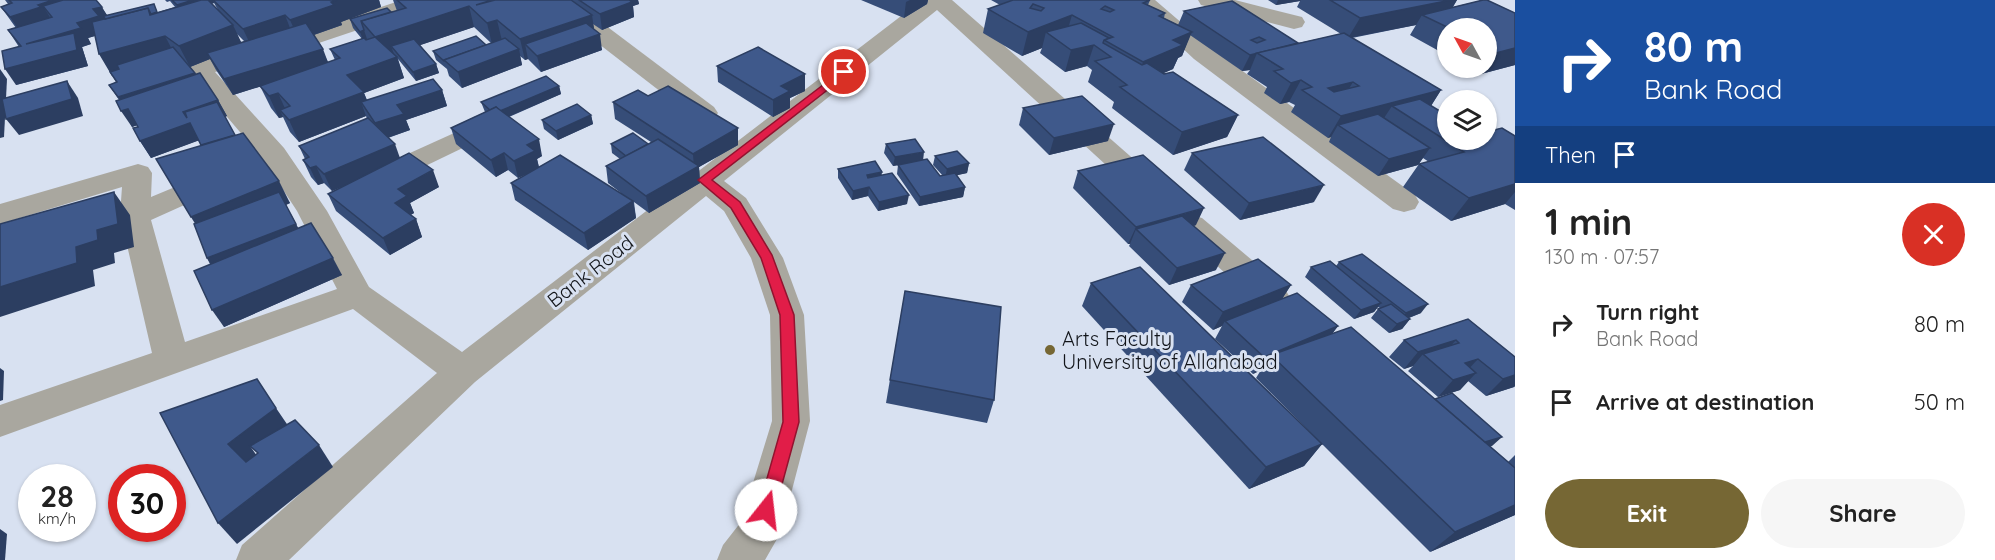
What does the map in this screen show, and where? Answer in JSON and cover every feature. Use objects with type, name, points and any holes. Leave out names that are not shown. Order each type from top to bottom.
[{"type":"street","points":[[424,0],[290,45],[198,69],[256,162],[332,201],[357,295],[462,372]]},
{"type":"street","points":[[553,0],[593,27],[680,96],[736,134]]},
{"type":"street","points":[[938,0],[1290,312]]},
{"type":"street","name":"Bank Road","points":[[258,560],[462,372],[704,180],[736,134],[938,0]]},
{"type":"street","points":[[1142,0],[1203,54],[1404,202]]},
{"type":"street","points":[[1209,0],[1294,22]]},
{"type":"street","points":[[332,201],[463,137]]},
{"type":"street","points":[[135,215],[256,162]]},
{"type":"street","points":[[0,214],[138,172],[135,215],[172,360]]},
{"type":"street","points":[[704,180],[735,205],[767,258],[787,315],[791,422],[760,532],[739,560]]},
{"type":"street","points":[[0,421],[357,295]]},
{"type":"building","points":[[9,0],[53,0],[38,5],[41,7],[10,17],[1,7],[12,3]]},
{"type":"building","points":[[63,0],[96,0],[102,7],[93,9],[99,16],[77,23],[81,28],[26,44],[74,33],[77,50],[5,69],[2,51],[21,46],[8,30],[52,17],[43,6]]},
{"type":"building","points":[[172,0],[193,0],[177,5]]},
{"type":"building","points":[[208,0],[233,25],[179,46],[165,36],[99,54],[92,22],[148,8],[150,15]]},
{"type":"building","points":[[213,0],[337,0],[331,2],[334,5],[290,20],[285,15],[243,29]]},
{"type":"building","points":[[397,0],[492,0],[476,5],[495,0],[571,0],[592,15],[520,39],[497,20],[487,23],[469,6],[375,37],[361,21],[406,8]]},
{"type":"building","points":[[579,0],[629,0],[632,2],[600,14]]},
{"type":"building","points":[[1013,0],[1150,0],[1143,3],[1165,13],[1159,16],[1192,32],[1173,40],[1183,45],[1143,62],[1104,40],[1113,37],[1072,15],[1028,32],[988,9]],"holes":[[[1033,4],[1044,8],[1041,11],[1030,8]],[[1105,6],[1114,10],[1110,12],[1101,9]]]},
{"type":"building","points":[[1330,0],[1451,0],[1360,18]]},
{"type":"building","points":[[1487,0],[1515,13],[1515,48],[1497,53],[1497,18],[1437,18],[1437,22],[1422,15]]},
{"type":"building","points":[[1232,1],[1298,43],[1250,55],[1184,11]],"holes":[[[1259,37],[1265,40],[1257,43],[1251,40]]]},
{"type":"building","points":[[154,4],[157,12],[151,14],[148,8],[105,19],[104,16]]},
{"type":"building","points":[[387,8],[391,12],[361,21],[364,30],[360,32],[350,19]]},
{"type":"building","points":[[306,23],[323,49],[224,79],[207,53]]},
{"type":"building","points":[[586,23],[600,34],[537,56],[525,44]]},
{"type":"building","points":[[1081,23],[1109,38],[1103,43],[1142,65],[1147,63],[1164,74],[1173,72],[1238,115],[1182,132],[1120,87],[1127,85],[1095,61],[1111,57],[1094,45],[1071,50],[1046,32]]},
{"type":"building","points":[[1344,33],[1441,90],[1341,116],[1302,90],[1312,87],[1301,80],[1291,83],[1274,71],[1283,69],[1257,53]],"holes":[[[1353,82],[1359,86],[1334,92],[1328,88]]]},
{"type":"building","points":[[476,36],[486,45],[444,61],[433,51]]},
{"type":"building","points":[[375,37],[397,57],[347,75],[364,92],[289,120],[280,110],[290,106],[278,93],[269,96],[260,86],[340,58],[330,49],[364,38],[366,40]]},
{"type":"building","points":[[505,38],[519,49],[458,72],[444,60]]},
{"type":"building","points":[[414,39],[436,64],[413,72],[391,46]]},
{"type":"building","points":[[173,47],[195,73],[118,97],[109,85],[117,82],[110,72],[119,69],[117,65]]},
{"type":"building","points":[[758,47],[805,74],[781,86],[790,91],[773,100],[717,66]]},
{"type":"building","points":[[200,73],[218,100],[183,112],[187,118],[185,112],[217,102],[235,135],[201,145],[190,123],[140,141],[133,128],[138,127],[128,109],[121,111],[116,101]]},
{"type":"building","points":[[546,76],[559,86],[500,111],[496,107],[490,110],[481,102]]},
{"type":"building","points":[[433,79],[442,90],[397,105],[404,114],[375,123],[361,102]]},
{"type":"building","points":[[67,81],[72,99],[6,119],[2,99]]},
{"type":"building","points":[[668,86],[738,128],[693,154],[613,102],[638,90],[648,96]]},
{"type":"building","points":[[1082,96],[1114,124],[1054,138],[1023,108]]},
{"type":"building","points":[[1420,99],[1437,109],[1437,135],[1392,106]]},
{"type":"building","points":[[577,104],[591,115],[556,131],[542,120]]},
{"type":"building","points":[[496,107],[539,139],[527,145],[535,151],[514,161],[504,153],[491,160],[451,128]]},
{"type":"building","points":[[1378,114],[1430,148],[1389,159],[1338,125]]},
{"type":"building","points":[[368,118],[395,144],[324,174],[316,166],[310,168],[303,160],[309,157],[299,146]]},
{"type":"building","points":[[1502,128],[1515,136],[1515,184],[1469,198],[1419,164],[1464,152],[1461,150],[1497,150],[1497,129]]},
{"type":"building","points":[[243,133],[279,181],[191,217],[156,159]]},
{"type":"building","points":[[633,133],[648,144],[626,156],[611,144]]},
{"type":"building","points":[[1263,137],[1324,185],[1249,203],[1192,153]]},
{"type":"building","points":[[658,139],[699,166],[646,196],[606,166]]},
{"type":"building","points":[[915,139],[924,152],[895,157],[886,144]]},
{"type":"building","points":[[957,151],[969,163],[947,169],[935,156]]},
{"type":"building","points":[[409,153],[433,170],[398,189],[407,196],[395,203],[416,219],[383,238],[328,194]]},
{"type":"building","points":[[560,155],[633,201],[584,233],[511,183]]},
{"type":"building","points":[[1143,155],[1204,208],[1136,227],[1078,171]]},
{"type":"building","points":[[927,159],[940,176],[955,173],[965,187],[920,197],[898,165]]},
{"type":"building","points":[[875,161],[882,172],[867,175],[868,178],[892,173],[909,195],[879,202],[869,187],[853,191],[838,169]]},
{"type":"building","points":[[114,192],[118,224],[97,230],[98,240],[76,247],[77,263],[0,287],[0,224]]},
{"type":"building","points":[[279,192],[296,224],[207,258],[194,224]]},
{"type":"building","points":[[1182,216],[1225,253],[1177,268],[1136,229]]},
{"type":"building","points":[[311,223],[333,258],[212,310],[194,271]]},
{"type":"building","points":[[1362,254],[1428,304],[1406,313],[1339,262]]},
{"type":"building","points":[[1258,259],[1291,285],[1223,312],[1191,285]]},
{"type":"building","points":[[1330,261],[1381,303],[1361,310],[1311,267]]},
{"type":"building","points":[[1140,267],[1322,444],[1266,467],[1091,283]]},
{"type":"building","points":[[905,291],[1001,307],[994,400],[890,380]]},
{"type":"building","points":[[1297,293],[1338,326],[1264,357],[1225,321]]},
{"type":"building","points":[[1391,304],[1410,319],[1397,324],[1378,309]]},
{"type":"building","points":[[1468,319],[1515,357],[1515,375],[1503,379],[1478,359],[1465,363],[1476,373],[1453,380],[1423,354],[1459,343],[1456,340],[1418,352],[1404,340]]},
{"type":"building","points":[[1351,327],[1515,468],[1515,505],[1455,532],[1271,355]]},
{"type":"building","points":[[257,379],[276,408],[228,444],[246,462],[258,453],[250,446],[295,420],[319,445],[218,523],[160,413]]},
{"type":"building","points":[[1452,393],[1502,437],[1485,442],[1435,399]]},
{"type":"place","name":"Arts Faculty University of Allahabad","points":[[1050,350]]},
{"type":"route","points":[[766,510],[791,422],[787,315],[767,258],[735,205],[704,180],[844,72]]}]
